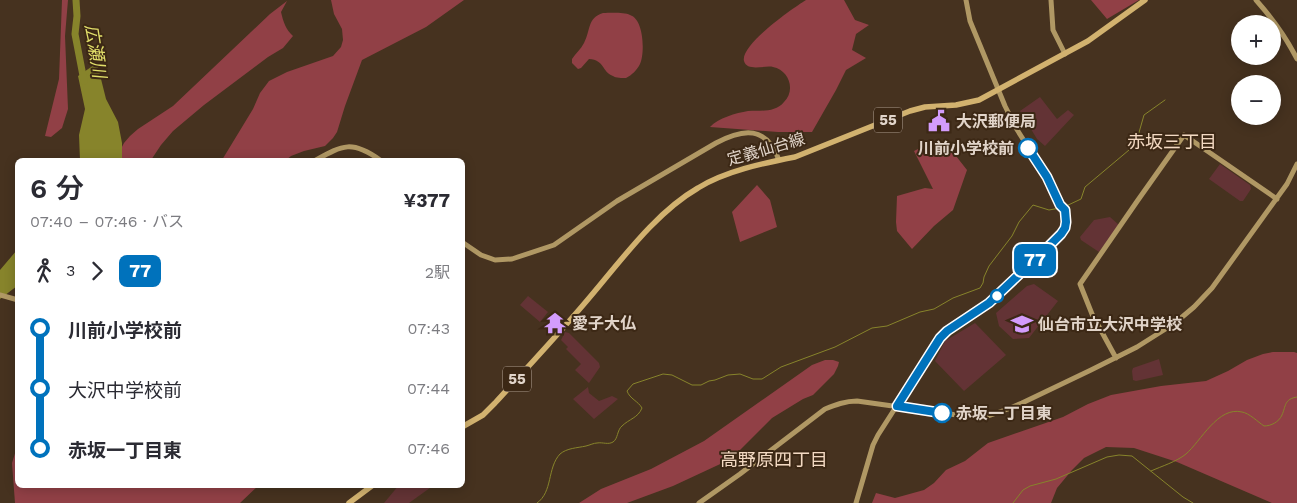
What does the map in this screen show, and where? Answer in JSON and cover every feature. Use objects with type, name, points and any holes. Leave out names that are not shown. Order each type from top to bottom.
[{"type":"main road","name":"定義仙台線","points":[[465,425],[483,415],[566,325],[645,232],[678,201],[699,186],[730,173],[795,157],[910,111],[925,107],[976,102],[1088,41],[1145,0]]},
{"type":"main road","points":[[348,503],[369,488]]},
{"type":"street","points":[[856,503],[873,444],[940,338],[947,331],[989,303],[1065,228],[1065,210],[1060,205],[1047,177],[1016,128],[998,90],[970,21],[966,0]]},
{"type":"street","points":[[1051,0],[1054,30],[1065,54]]},
{"type":"street","points":[[1256,0],[1291,46],[1297,59]]},
{"type":"street","points":[[465,244],[481,255],[495,260],[512,259],[554,245],[617,201],[716,142],[741,132],[760,135],[774,147],[779,160]]},
{"type":"street","points":[[1116,358],[1092,314],[1080,284],[1184,135],[1276,199]]},
{"type":"street","points":[[320,158],[338,148],[350,146],[359,148],[377,158]]},
{"type":"street","points":[[699,503],[825,410],[836,405],[849,401],[957,415],[988,416],[1015,406],[1137,347],[1175,323],[1212,288],[1287,184],[1297,164]]},
{"type":"street","points":[[0,295],[15,299]]},
{"type":"shaded area","points":[[62,0],[68,0],[65,36],[68,109],[62,128],[51,137],[45,136],[59,79]]},
{"type":"shaded area","points":[[331,0],[464,0],[426,27],[362,60],[337,132],[325,146],[304,151],[288,158],[223,158],[253,109],[260,93],[269,81],[287,72],[333,56],[341,47],[343,40],[342,29],[334,14]]},
{"type":"shaded area","points":[[806,0],[844,0],[855,20],[869,25],[856,34],[852,50],[866,58],[846,70],[812,132],[778,132],[710,127],[718,121],[733,115],[748,111],[763,111],[776,108],[788,97],[790,92],[789,81],[783,72],[773,67],[749,66],[744,61],[745,54],[758,37]]},
{"type":"shaded area","points":[[1091,0],[1139,0],[1107,19]]},
{"type":"shaded area","points":[[287,1],[281,12],[288,31],[293,36],[283,48],[204,105],[173,131],[152,158],[116,158],[130,136],[173,106],[270,14]]},
{"type":"shaded area","points":[[603,13],[630,15],[635,18],[641,29],[642,59],[636,70],[626,78],[609,74],[598,61],[589,59],[578,69],[572,63],[572,59],[584,43],[592,21]]},
{"type":"shaded area","points":[[97,63],[106,99],[118,122],[122,143],[122,158],[80,158],[79,135],[85,109],[78,76]]},
{"type":"shaded area","points":[[1040,97],[1057,119],[1068,110],[1074,115],[1045,146],[1037,139],[1020,111]]},
{"type":"shaded area","points":[[928,144],[943,144],[967,170],[953,210],[934,226],[912,249],[897,231],[897,196],[925,188],[933,189],[914,151]]},
{"type":"shaded area","points":[[1220,164],[1250,185],[1251,189],[1243,201],[1240,201],[1209,179]]},
{"type":"shaded area","points":[[757,185],[770,200],[777,227],[740,242],[732,212]]},
{"type":"shaded area","points":[[1110,217],[1119,225],[1099,252],[1081,240],[1080,237],[1094,220]]},
{"type":"shaded area","points":[[15,252],[15,288],[0,299],[0,270]]},
{"type":"shaded area","points":[[1034,284],[1058,301],[1029,338],[1013,339],[999,326],[996,313],[1027,286]]},
{"type":"shaded area","points":[[528,296],[548,312],[540,322],[520,305]]},
{"type":"shaded area","points":[[975,323],[1006,355],[964,391],[935,361],[945,341]]},
{"type":"shaded area","points":[[565,332],[569,333],[599,363],[600,367],[589,383],[575,370],[581,364],[566,349],[568,347],[561,340]]},
{"type":"shaded area","points":[[1273,352],[1297,353],[1297,503],[1272,503],[1177,462],[1134,448],[1106,447],[1084,458],[1072,470],[1057,488],[1051,503],[872,503],[876,493],[895,498],[924,490],[934,483],[946,470],[965,461],[988,443],[1063,417],[1111,395],[1161,386],[1206,381],[1247,360]]},
{"type":"shaded area","points":[[1159,359],[1163,375],[1133,380],[1133,368]]},
{"type":"shaded area","points":[[825,360],[839,362],[834,374],[813,395],[772,418],[731,459],[673,486],[627,503],[579,503],[601,489],[651,469],[704,441],[812,365]]},
{"type":"shaded area","points":[[588,387],[589,393],[599,401],[612,396],[618,399],[594,419],[573,399]]},
{"type":"shaded area","points":[[15,453],[15,488],[256,488],[240,503],[15,503],[12,463]]},
{"type":"shaded area","points":[[396,488],[430,488],[409,503],[384,503]]},
{"type":"waterway","name":"広瀬川","points":[[76,0],[75,34],[84,81]]},
{"type":"waterway","points":[[1064,207],[1081,199],[1085,187],[1129,150],[1138,136],[1144,115],[1165,100]]},
{"type":"waterway","points":[[537,503],[546,493],[553,466],[560,454],[569,449],[595,443],[613,442],[620,428],[638,414],[642,408],[627,391],[633,384],[663,374],[672,375],[692,385],[701,385],[728,375],[740,374],[753,379],[762,379],[781,367],[835,347],[872,328],[887,326],[920,312],[934,309],[953,298],[980,288],[989,266],[1033,205],[1049,210],[1060,208]]},
{"type":"waterway","points":[[1151,471],[1173,462],[1186,454],[1211,426],[1225,414],[1242,412],[1264,426],[1269,425],[1277,422],[1286,403],[1290,399],[1297,397]]},
{"type":"waterway","points":[[1013,503],[1023,490],[1030,486],[1056,479],[1107,457],[1119,455],[1132,456],[1193,503]]},
{"type":"bus line","name":"77","points":[[942,413],[897,406],[940,338],[947,331],[989,303],[1021,274],[1065,228],[1065,210],[1060,205],[1047,177],[1028,148]]},
{"type":"place","name":"大沢郵便局","points":[[939,121]]},
{"type":"place","name":"川前小学校前","points":[[1028,148]]},
{"type":"place","name":"愛子大仏","points":[[555,323]]},
{"type":"place","name":"仙台市立大沢中学校","points":[[1022,324]]},
{"type":"place","name":"赤坂一丁目東","points":[[942,413]]},
{"type":"district","name":"赤坂三丁目","points":[[1172,141]]},
{"type":"district","name":"高野原四丁目","points":[[774,459]]}]
